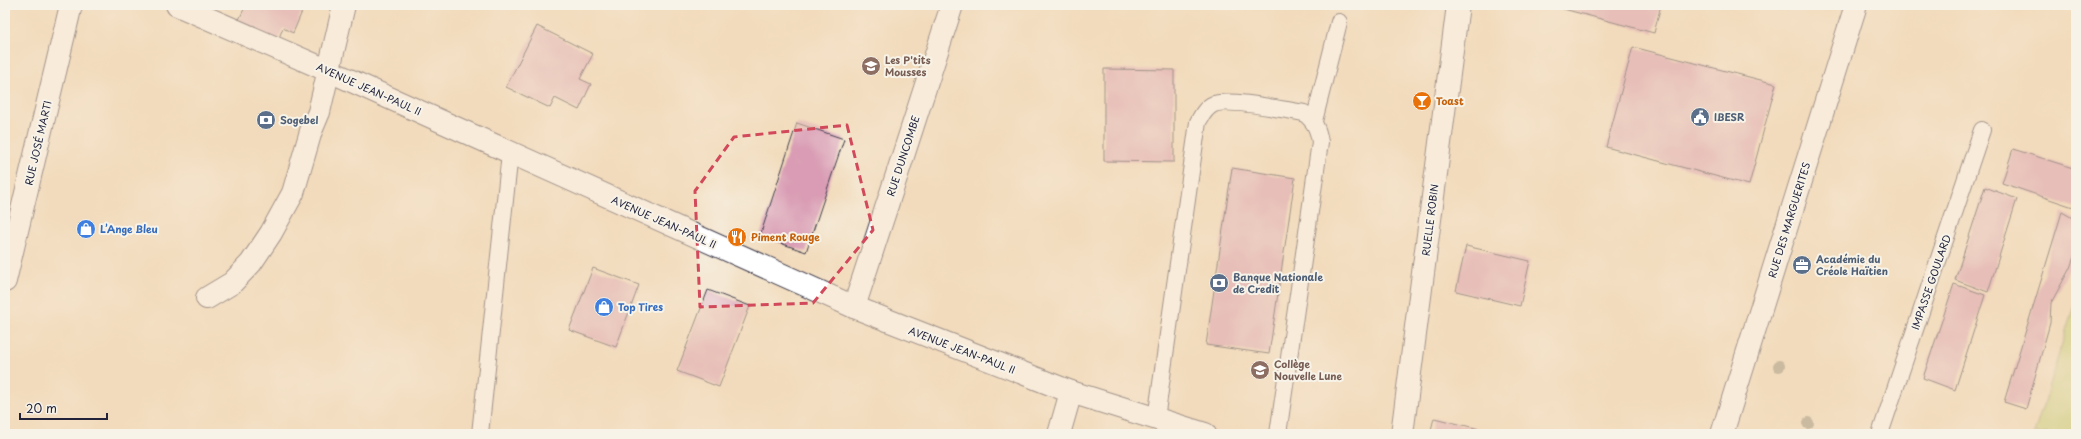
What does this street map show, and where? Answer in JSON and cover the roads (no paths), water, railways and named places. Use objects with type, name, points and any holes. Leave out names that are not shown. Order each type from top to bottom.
[{"type":"street","name":"RUE JOSÉ MARTI","points":[[5,281],[71,5]]},
{"type":"street","name":"AVENUE JEAN-PAUL II","points":[[176,5],[330,71],[854,307],[1071,392],[1206,434]]},
{"type":"street","points":[[207,298],[232,283],[251,263],[293,193],[330,71],[344,5]]},
{"type":"street","name":"RUE DUNCOMBE","points":[[854,307],[952,5]]},
{"type":"street","name":"RUELLE ROBIN","points":[[1402,434],[1458,5]]},
{"type":"street","name":"RUE DES MARGUERITES","points":[[1722,434],[1856,5]]},
{"type":"street","points":[[1059,434],[1071,392]]},
{"type":"lane","points":[[1314,121],[1339,22]]},
{"type":"lane","points":[[1156,419],[1198,122],[1204,111],[1214,104],[1229,102],[1304,113],[1314,121],[1319,131],[1320,142],[1278,434]]},
{"type":"lane","name":"IMPASSE GOULARD","points":[[1880,434],[1982,130]]},
{"type":"lane","points":[[480,434],[510,152]]},
{"type":"place","name":"Les P'tits Mousses","points":[[871,66]]},
{"type":"place","name":"Toast","points":[[1422,101]]},
{"type":"place","name":"IBESR","points":[[1700,117]]},
{"type":"place","name":"Sogebel","points":[[266,120]]},
{"type":"place","name":"L’Ange Bleu","points":[[86,229]]},
{"type":"place","name":"Piment Rouge","points":[[737,237]]},
{"type":"place","name":"Académie du Créole Haïtien","points":[[1802,265]]},
{"type":"place","name":"Banque Nationale de Credit","points":[[1219,283]]},
{"type":"place","name":"Top Tires","points":[[604,307]]},
{"type":"place","name":"Collège Nouvelle Lune","points":[[1260,370]]}]
